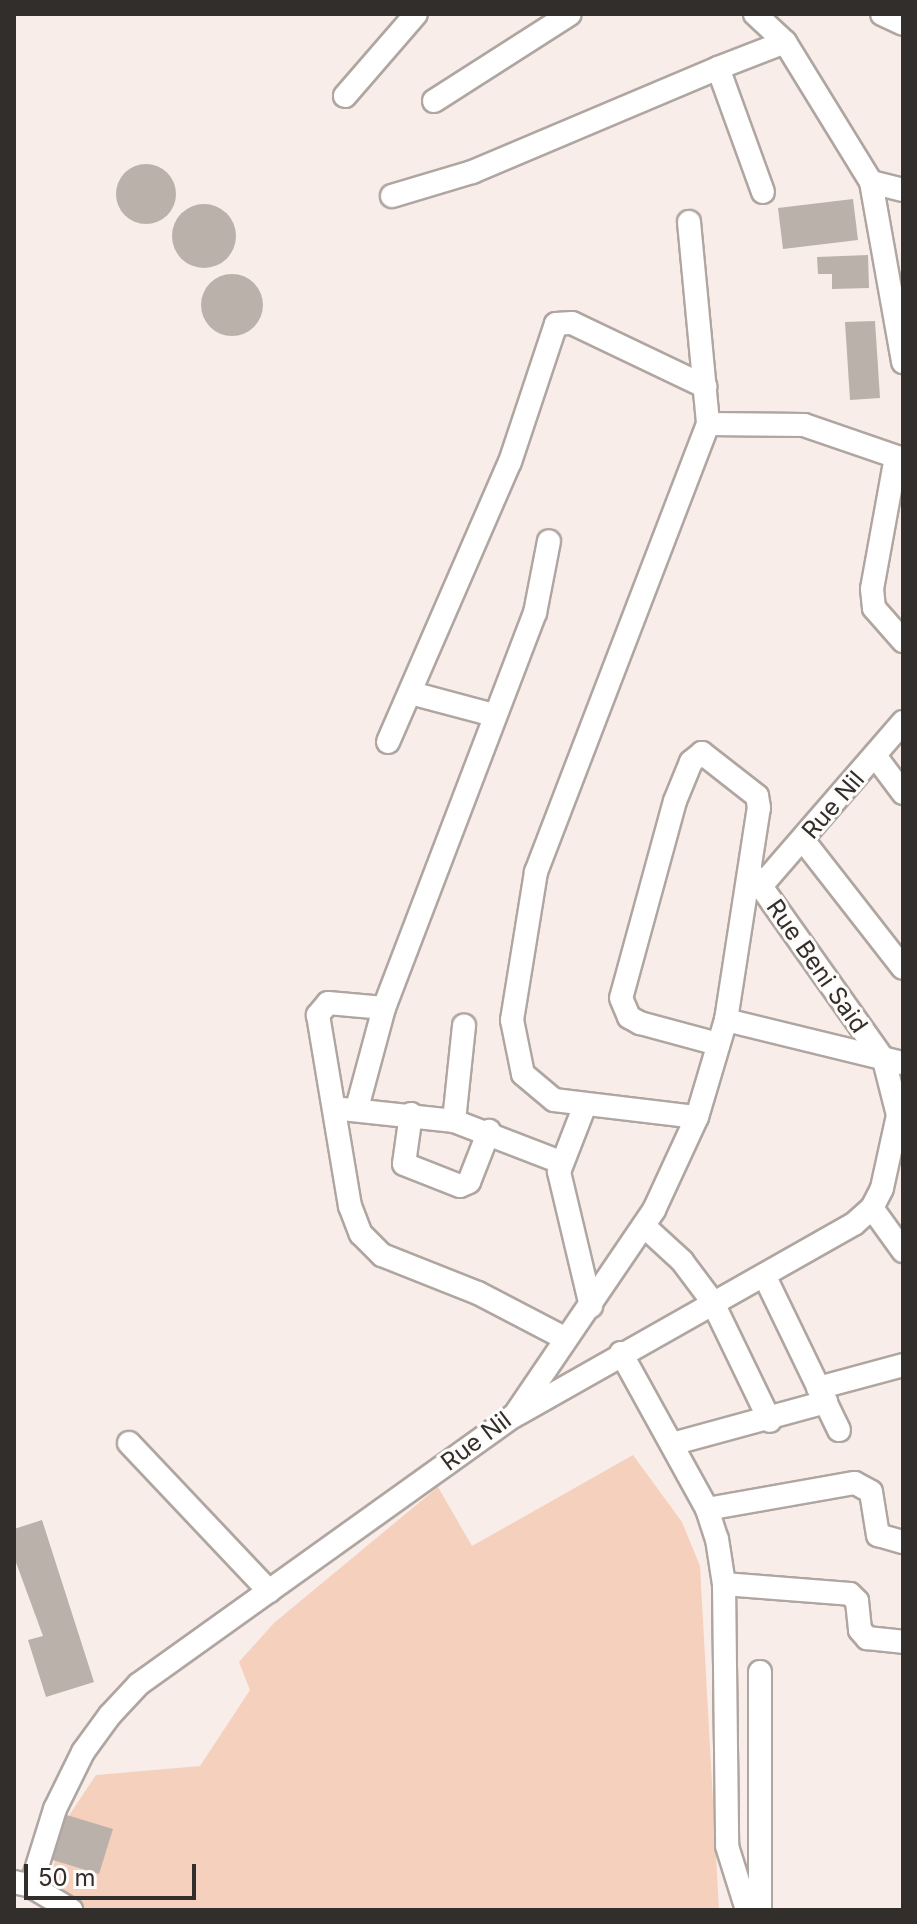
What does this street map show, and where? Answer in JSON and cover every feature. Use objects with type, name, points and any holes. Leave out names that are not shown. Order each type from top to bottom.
[{"type":"street","points":[[345,96],[416,14]]},
{"type":"street","points":[[434,101],[570,14]]},
{"type":"street","points":[[755,14],[785,42],[871,182],[903,362]]},
{"type":"street","points":[[882,14],[903,24]]},
{"type":"street","points":[[392,196],[472,172],[785,42]]},
{"type":"street","points":[[718,68],[763,192]]},
{"type":"street","points":[[871,182],[903,190]]},
{"type":"street","points":[[689,222],[708,424],[536,872],[517,965],[513,1031],[523,1074],[554,1100],[697,1117]]},
{"type":"street","points":[[388,742],[529,415],[556,324],[572,323],[706,387]]},
{"type":"street","points":[[708,424],[804,425],[900,458],[872,589],[874,608],[903,641]]},
{"type":"street","points":[[357,1108],[384,1008],[493,715],[535,613],[549,541]]},
{"type":"street","points":[[411,693],[493,715]]},
{"type":"street","name":"Rue Nil","points":[[22,1884],[83,1752],[110,1715],[139,1684],[514,1416],[644,1226],[697,1117],[726,1020],[756,879],[803,840],[903,722]]},
{"type":"street","points":[[718,1044],[640,1023],[629,1017],[621,998],[675,801],[691,762],[702,753],[759,802],[756,879]]},
{"type":"street","points":[[876,757],[903,793]]},
{"type":"street","points":[[803,840],[903,968]]},
{"type":"street","name":"Rue Beni Said","points":[[756,879],[893,1062],[897,1130],[872,1208]]},
{"type":"street","points":[[384,1008],[328,1003],[319,1011],[332,1110],[354,1222],[369,1245],[395,1262],[478,1293],[566,1339]]},
{"type":"street","points":[[726,1020],[893,1062]]},
{"type":"street","points":[[454,1121],[464,1026]]},
{"type":"street","points":[[585,1105],[560,1162],[561,1189],[591,1306]]},
{"type":"street","points":[[332,1110],[357,1108],[454,1121],[489,1131],[560,1162]]},
{"type":"street","points":[[411,1114],[404,1164],[460,1186],[469,1182],[489,1131]]},
{"type":"street","points":[[514,1416],[712,1301],[765,1277],[872,1208],[903,1251]]},
{"type":"street","points":[[644,1226],[682,1261],[712,1301],[770,1421]]},
{"type":"street","points":[[765,1277],[839,1430]]},
{"type":"street","points":[[621,1353],[707,1509],[724,1584],[727,1846],[747,1910]]},
{"type":"street","points":[[672,1444],[770,1421],[822,1395],[903,1365]]},
{"type":"street","points":[[129,1443],[269,1591]]},
{"type":"street","points":[[707,1509],[832,1485],[863,1484],[871,1492],[878,1535],[903,1542]]},
{"type":"street","points":[[724,1584],[850,1594],[857,1601],[860,1630],[867,1638],[903,1642]]},
{"type":"street","points":[[760,1672],[760,1910]]},
{"type":"street","points":[[22,1884],[71,1910]]},
{"type":"shaded area","points":[[633,1455],[682,1522],[700,1566],[719,1910],[43,1910],[64,1823],[96,1775],[200,1766],[250,1690],[239,1662],[274,1623],[438,1487],[472,1546]]},
{"type":"building","points":[[146,164],[158,166],[167,173],[174,182],[174,206],[167,215],[158,222],[146,224],[134,222],[125,215],[118,206],[116,194],[118,182],[125,173],[134,166]]},
{"type":"building","points":[[853,199],[858,240],[783,249],[778,208]]},
{"type":"building","points":[[204,204],[222,210],[230,218],[236,236],[230,254],[222,262],[204,268],[186,262],[178,254],[172,236],[178,218],[186,210]]},
{"type":"building","points":[[868,255],[869,288],[832,289],[832,274],[818,274],[817,257]]},
{"type":"building","points":[[226,274],[238,274],[254,283],[261,293],[261,317],[254,327],[238,336],[226,336],[206,322],[201,311],[201,299],[215,279]]},
{"type":"building","points":[[875,321],[880,398],[850,400],[845,322]]},
{"type":"building","points":[[42,1520],[94,1682],[46,1697],[28,1640],[43,1636],[14,1557],[14,1529]]},
{"type":"building","points":[[60,1813],[113,1829],[99,1874],[46,1858]]}]
